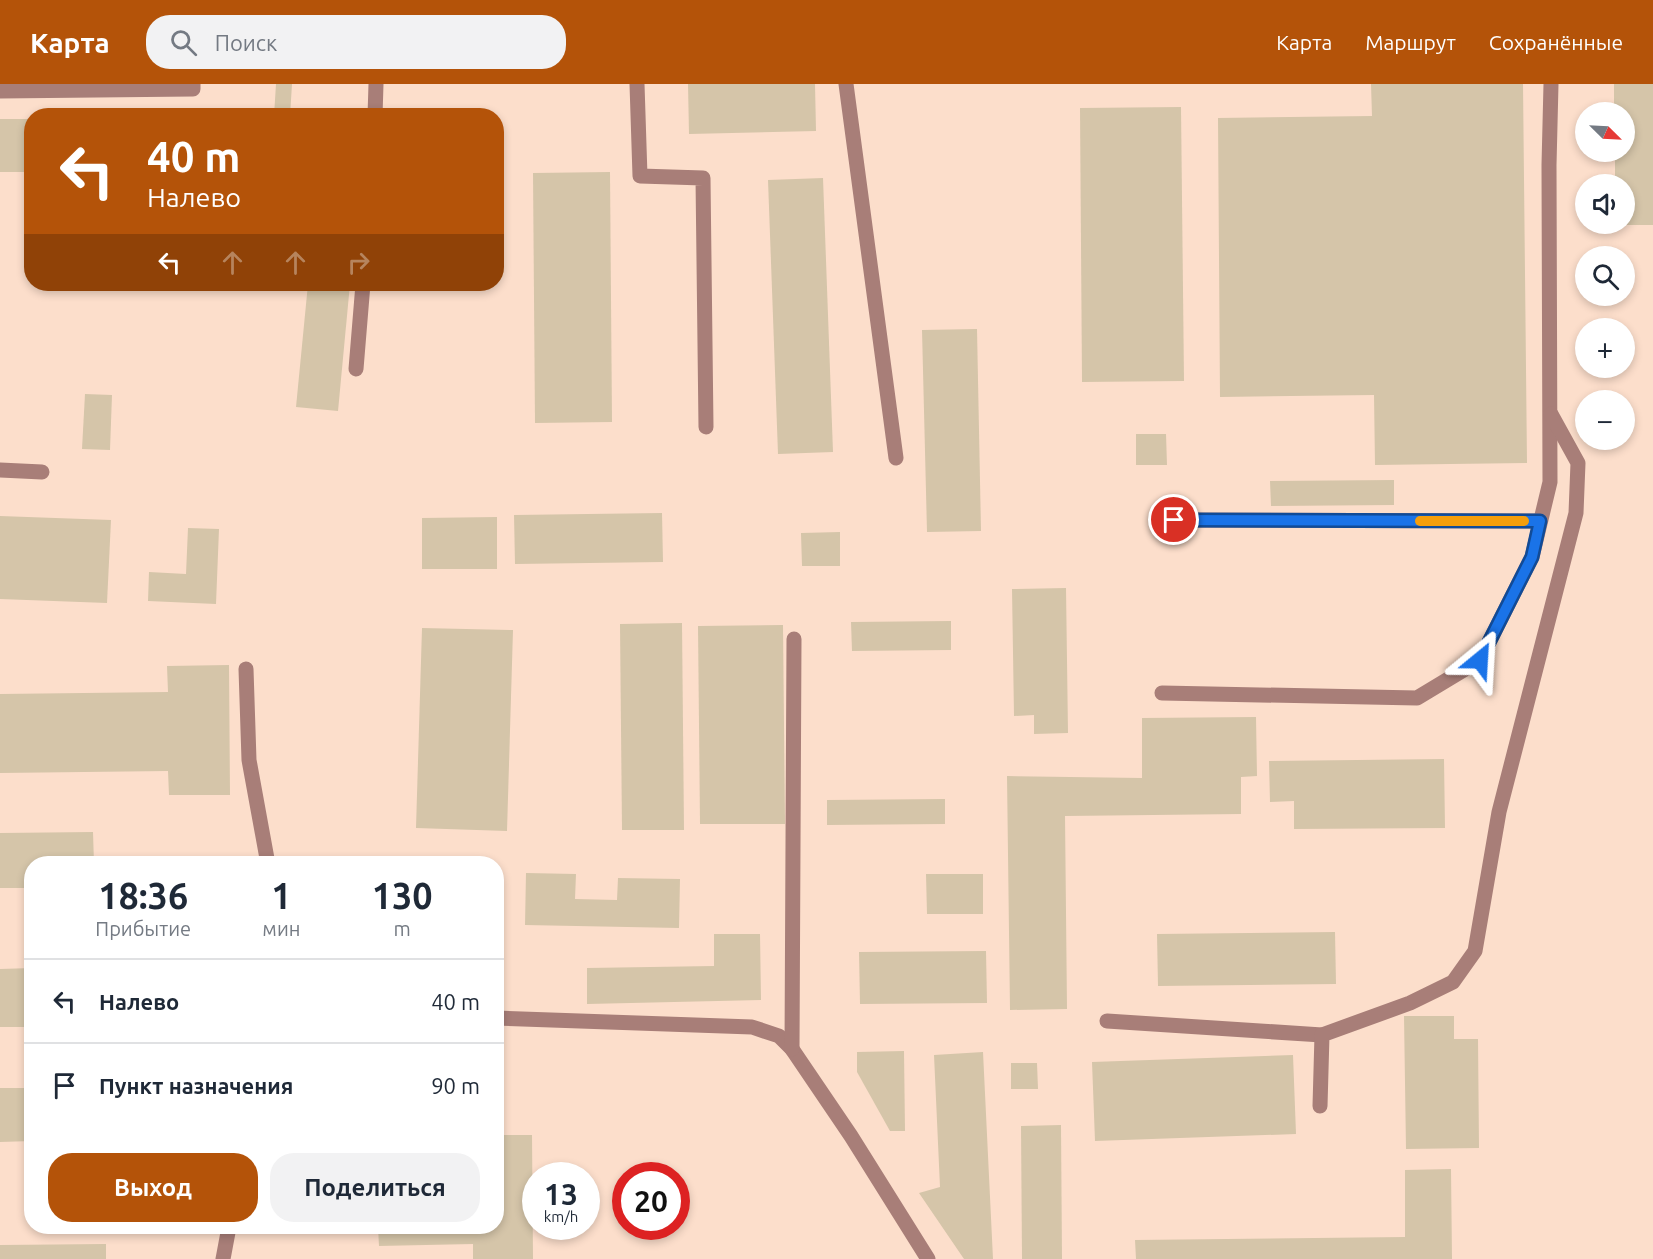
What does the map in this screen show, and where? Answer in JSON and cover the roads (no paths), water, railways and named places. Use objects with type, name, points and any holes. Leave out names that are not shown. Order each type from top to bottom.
[{"type":"lane","points":[[0,92],[193,89],[193,84]]},
{"type":"lane","points":[[375,108],[376,84]]},
{"type":"lane","points":[[637,84],[640,176],[703,178],[706,427]]},
{"type":"lane","points":[[846,84],[896,458]]},
{"type":"lane","points":[[1162,693],[1416,698],[1480,660],[1532,557],[1550,482],[1551,84]]},
{"type":"lane","points":[[356,369],[362,291]]},
{"type":"lane","points":[[1107,1021],[1322,1035],[1410,1003],[1453,982],[1475,951],[1499,812],[1576,513],[1578,463],[1550,411]]},
{"type":"lane","points":[[0,470],[42,472]]},
{"type":"lane","points":[[1174,520],[1540,521]]},
{"type":"lane","points":[[792,1049],[794,639]]},
{"type":"lane","points":[[246,669],[249,759],[267,856]]},
{"type":"lane","points":[[504,1018],[752,1027],[779,1036],[792,1049],[852,1136],[928,1259]]},
{"type":"lane","points":[[1320,1106],[1322,1035]]},
{"type":"lane","points":[[224,1259],[228,1234]]}]
